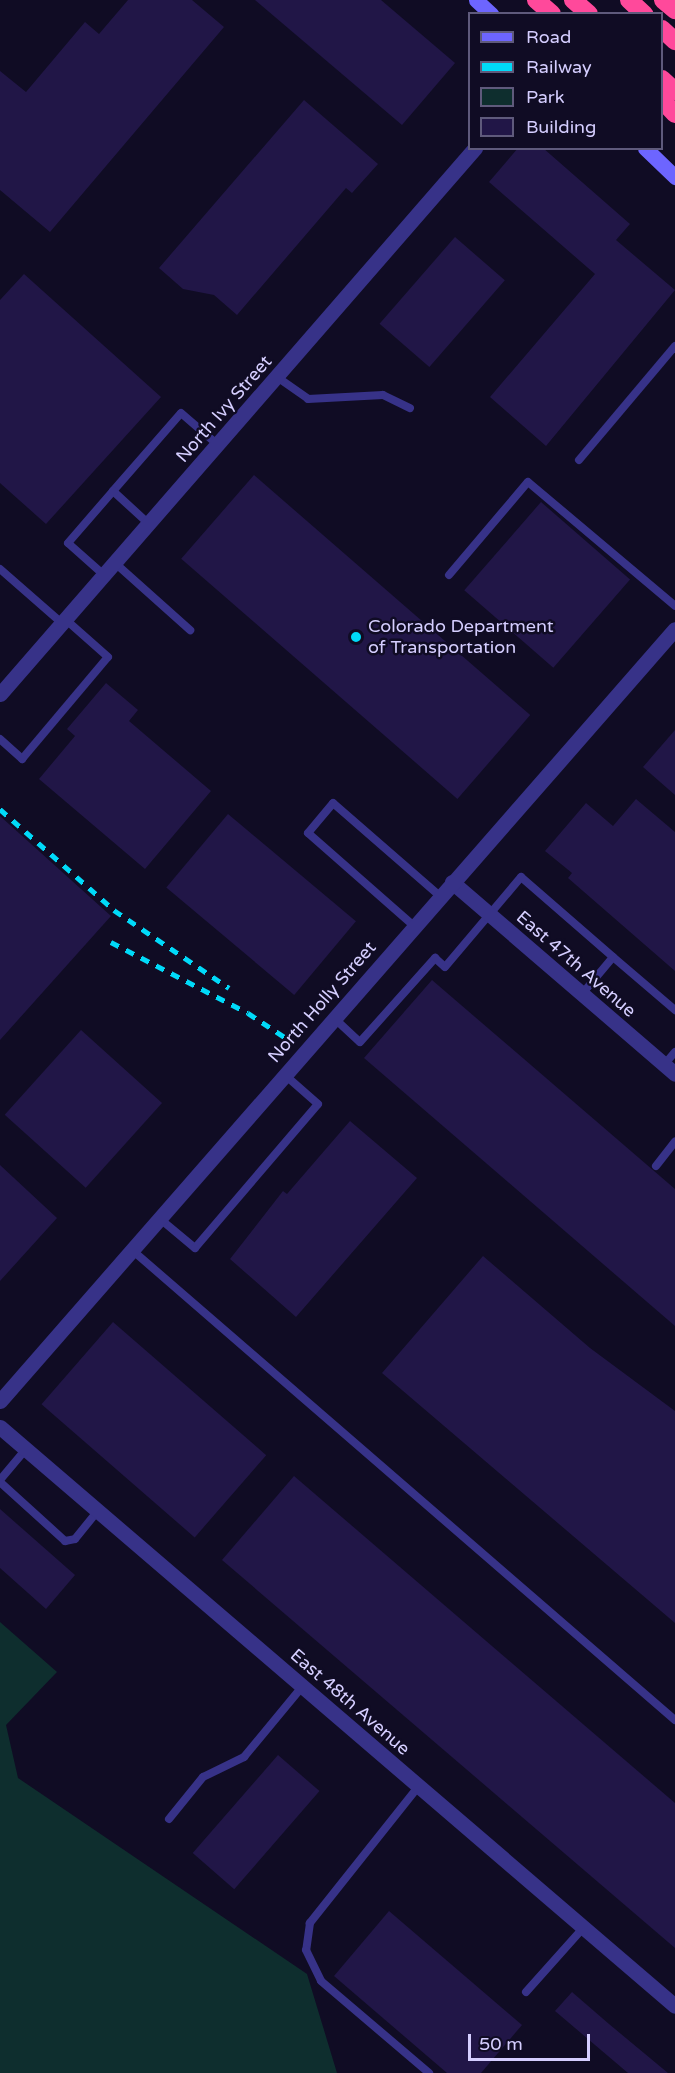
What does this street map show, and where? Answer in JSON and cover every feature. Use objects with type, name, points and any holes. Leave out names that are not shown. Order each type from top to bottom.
[{"type":"highway","points":[[536,0],[550,12]]},
{"type":"highway","points":[[563,0],[575,12]]},
{"type":"highway","points":[[573,0],[587,12]]},
{"type":"highway","points":[[628,0],[642,12]]},
{"type":"highway","points":[[663,0],[675,10]]},
{"type":"highway","points":[[663,30],[675,41]]},
{"type":"highway","points":[[663,80],[675,91]]},
{"type":"highway","points":[[663,101],[675,114]]},
{"type":"highway","points":[[663,110],[675,121]]},
{"type":"main road","points":[[476,0],[489,12]]},
{"type":"main road","points":[[647,150],[675,177]]},
{"type":"street","name":"North Ivy Street","points":[[2,687],[115,563],[473,150]]},
{"type":"street","name":"North Holly Street","points":[[0,1401],[675,628]]},
{"type":"street","name":"East 47th Avenue","points":[[452,882],[670,1070]]},
{"type":"street","name":"East 48th Avenue","points":[[0,1426],[675,2006]]},
{"type":"lane","points":[[579,460],[675,346]]},
{"type":"lane","points":[[277,377],[308,399],[383,395],[410,408]]},
{"type":"lane","points":[[104,575],[68,543],[113,491],[181,414],[218,445]]},
{"type":"lane","points":[[448,575],[528,482],[675,606]]},
{"type":"lane","points":[[113,491],[149,524]]},
{"type":"lane","points":[[115,563],[190,630]]},
{"type":"lane","points":[[0,569],[108,657],[22,759],[0,739]]},
{"type":"lane","points":[[414,926],[308,833],[333,803],[440,896]]},
{"type":"lane","points":[[334,1018],[360,1042],[435,958],[445,967],[521,877],[675,1010]]},
{"type":"lane","points":[[582,994],[613,957]]},
{"type":"lane","points":[[670,1070],[675,1052]]},
{"type":"lane","points":[[159,1218],[195,1248],[318,1104],[285,1075]]},
{"type":"lane","points":[[656,1166],[675,1142]]},
{"type":"lane","points":[[132,1250],[675,1720]]},
{"type":"lane","points":[[26,1449],[0,1481],[65,1541],[75,1539],[98,1511]]},
{"type":"lane","points":[[169,1819],[203,1777],[244,1757],[302,1687]]},
{"type":"lane","points":[[418,1787],[310,1923],[306,1950],[321,1981],[429,2073]]},
{"type":"lane","points":[[526,1992],[583,1928]]},
{"type":"green space","points":[[0,1622],[57,1672],[6,1725],[18,1778],[307,1974],[337,2073],[0,2073]]},
{"type":"building","points":[[128,0],[192,0],[224,27],[50,232],[0,190],[0,71],[26,92],[85,22],[99,34]]},
{"type":"building","points":[[255,0],[381,0],[455,63],[402,125]]},
{"type":"building","points":[[304,100],[378,164],[352,193],[346,188],[237,315],[214,295],[183,289],[159,268]]},
{"type":"building","points":[[516,150],[545,150],[630,224],[616,240],[675,290],[546,446],[490,397],[595,274],[489,182]]},
{"type":"building","points":[[455,237],[505,280],[429,367],[380,324]]},
{"type":"building","points":[[24,274],[161,397],[46,524],[0,483],[0,300]]},
{"type":"building","name":"Colorado Department of Transportation","points":[[254,475],[530,715],[457,799],[181,559]]},
{"type":"building","points":[[541,502],[630,579],[553,668],[464,590]]},
{"type":"building","points":[[106,683],[138,710],[129,721],[211,791],[145,869],[39,779],[75,736],[67,729]]},
{"type":"building","points":[[675,730],[675,795],[643,767]]},
{"type":"building","points":[[636,799],[675,832],[675,971],[568,878],[572,873],[545,851],[586,803],[613,826]]},
{"type":"building","points":[[228,814],[356,921],[294,995],[166,888]]},
{"type":"building","points":[[0,816],[111,916],[0,1040]]},
{"type":"building","points":[[432,980],[675,1189],[675,1326],[364,1058]]},
{"type":"building","points":[[81,1030],[162,1103],[86,1188],[5,1115]]},
{"type":"building","points":[[350,1121],[417,1178],[296,1317],[230,1259],[283,1191],[287,1194]]},
{"type":"building","points":[[0,1165],[57,1218],[0,1281]]},
{"type":"building","points":[[483,1256],[590,1348],[675,1411],[675,1623],[382,1373]]},
{"type":"building","points":[[113,1322],[266,1455],[195,1537],[41,1404]]},
{"type":"building","points":[[294,1476],[675,1803],[675,1948],[222,1560]]},
{"type":"building","points":[[0,1509],[75,1575],[46,1609],[0,1568]]},
{"type":"building","points":[[278,1755],[320,1791],[234,1889],[193,1853]]},
{"type":"building","points":[[389,1911],[522,2025],[481,2073],[447,2073],[334,1976]]},
{"type":"building","points":[[572,1992],[668,2073],[628,2073],[555,2011]]},
{"type":"railway","points":[[0,809],[114,910],[229,988]]},
{"type":"railway","points":[[111,942],[248,1013],[286,1038]]},
{"type":"place","name":"Colorado Department of Transportation","points":[[356,637]]}]
